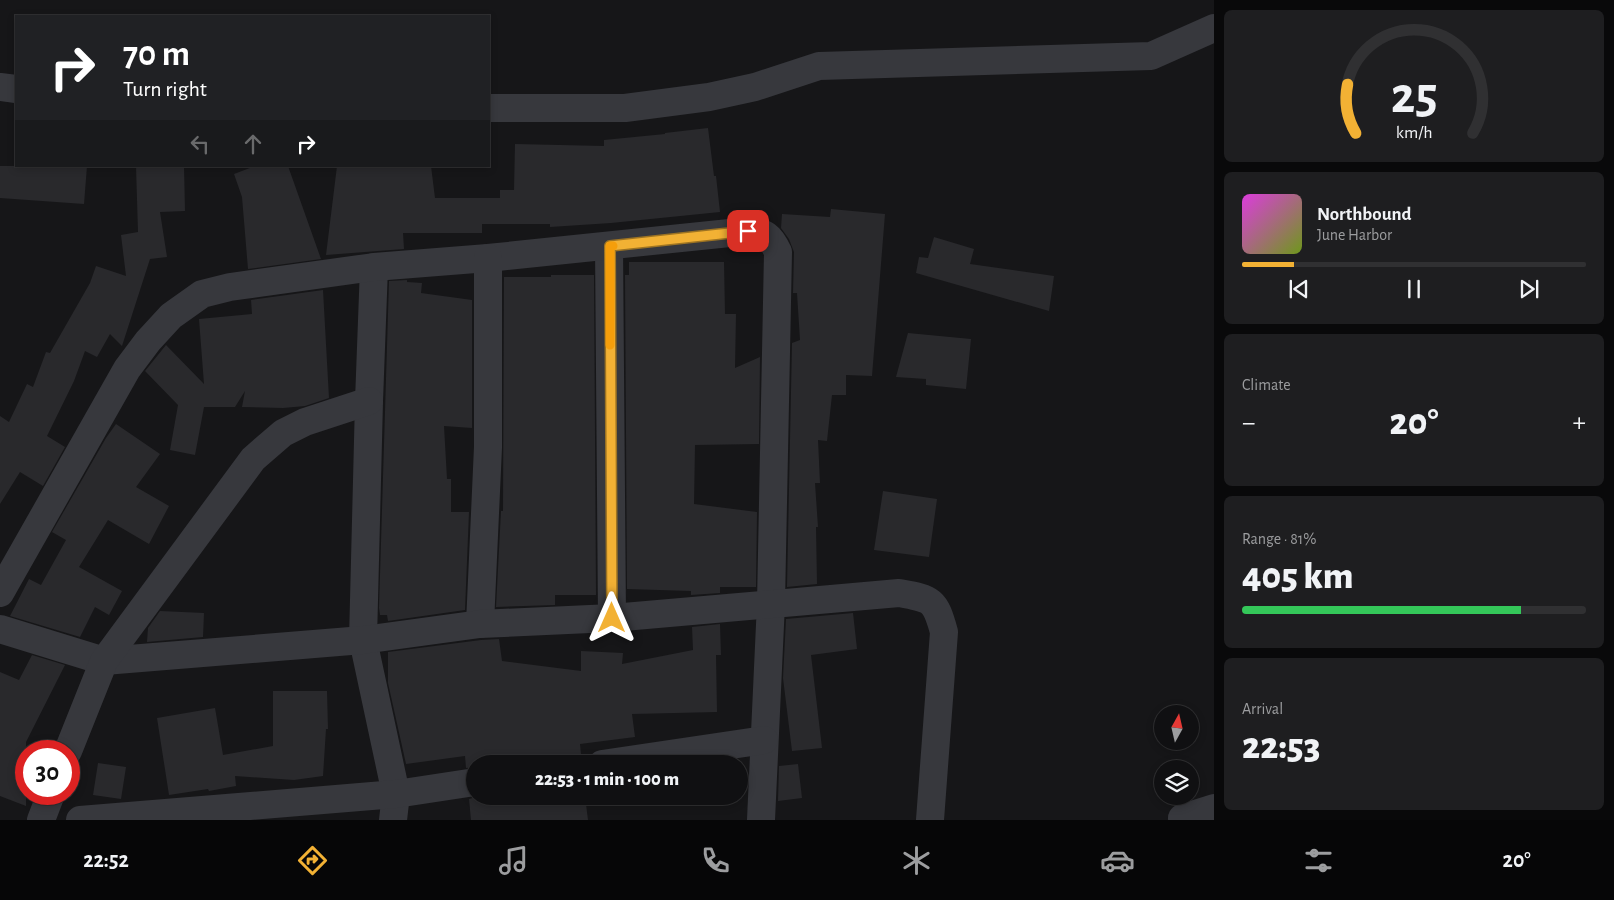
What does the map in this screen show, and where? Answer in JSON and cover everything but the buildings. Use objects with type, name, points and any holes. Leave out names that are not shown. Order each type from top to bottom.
[{"type":"street","points":[[490,108],[626,108],[708,97],[755,88],[819,66],[1150,56],[1214,28]]},
{"type":"street","points":[[0,87],[15,89]]},
{"type":"street","points":[[0,593],[127,369],[148,341],[171,316],[202,294],[230,287],[374,267],[488,258],[748,231],[763,233],[772,239],[778,252],[771,603],[761,820]]},
{"type":"street","points":[[610,246],[612,618]]},
{"type":"street","points":[[480,624],[488,447],[488,258]]},
{"type":"street","points":[[374,267],[363,640],[394,807]]},
{"type":"street","points":[[72,740],[104,661],[253,460],[283,433],[305,422],[369,401]]},
{"type":"street","points":[[0,629],[104,661],[363,640],[480,624],[612,618],[899,593],[926,598],[938,611],[944,632],[930,820]]},
{"type":"street","points":[[663,755],[764,740]]},
{"type":"street","points":[[80,820],[394,807],[466,785]]},
{"type":"street","points":[[41,820],[47,805]]},
{"type":"street","points":[[1182,818],[1214,808]]},
{"type":"slow traffic","points":[[610,345],[610,246],[613,246]]},
{"type":"route","points":[[612,618],[610,246],[748,231]]}]
